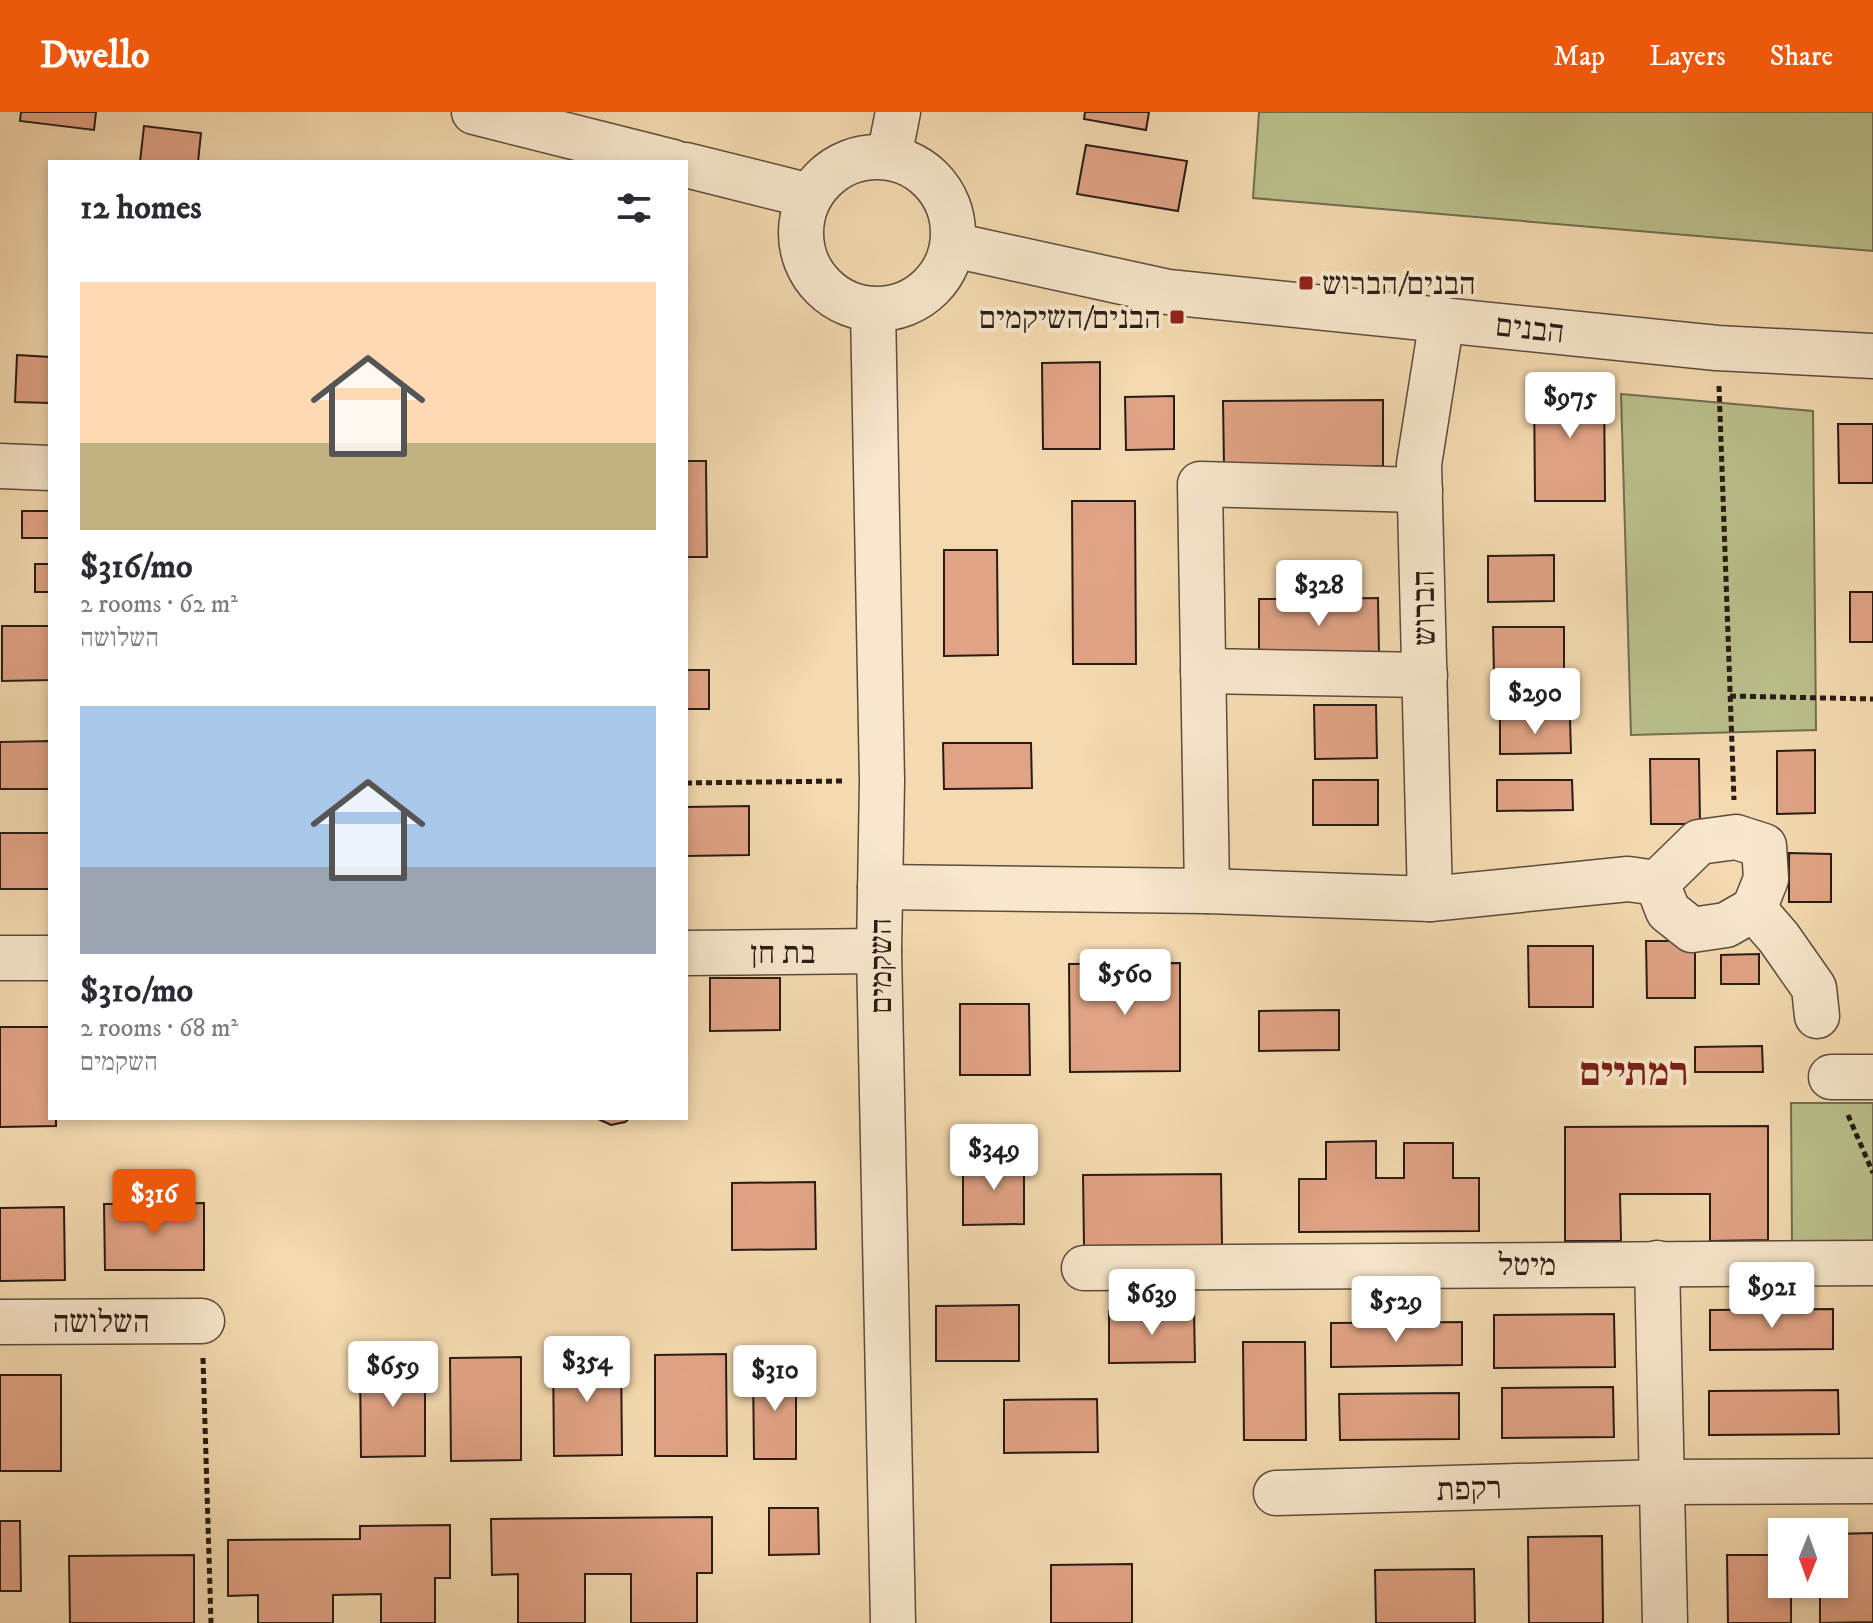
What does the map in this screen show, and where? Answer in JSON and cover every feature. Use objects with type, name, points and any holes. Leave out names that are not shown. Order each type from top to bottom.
[{"type":"street","points":[[474,112],[622,156],[656,160]]},
{"type":"street","points":[[889,157],[898,112]]},
{"type":"street","points":[[889,157],[912,165],[932,179],[946,198],[953,221],[953,245],[946,266],[933,285],[916,299],[895,307],[873,309],[847,303],[826,289],[810,269],[801,246],[802,220],[810,196],[824,178],[843,164],[866,158],[889,157]]},
{"type":"street","points":[[688,166],[810,196]]},
{"type":"street","name":"הבנים","points":[[953,245],[1168,292],[1717,348],[1873,356]]},
{"type":"street","name":"השקמים","points":[[873,309],[882,781],[879,951],[893,1623]]},
{"type":"street","name":"הברוש","points":[[1430,899],[1419,464],[1442,319]]},
{"type":"street","points":[[0,466],[48,468]]},
{"type":"street","points":[[1207,891],[1200,484],[1420,490]]},
{"type":"street","points":[[1203,671],[1425,675]]},
{"type":"street","points":[[1736,837],[1764,846],[1766,879],[1754,909],[1726,925],[1692,930],[1668,911],[1657,883],[1699,842],[1736,837]]},
{"type":"street","points":[[880,887],[1207,891],[1430,899],[1628,879],[1657,883]]},
{"type":"street","points":[[1754,909],[1814,988],[1817,1016]]},
{"type":"street","name":"בת חן","points":[[688,953],[879,951]]},
{"type":"street","points":[[0,958],[48,958]]},
{"type":"street","points":[[1657,1263],[1665,1623]]},
{"type":"street","name":"מיטל","points":[[1084,1268],[1873,1263]]},
{"type":"street","name":"השלושה","points":[[0,1322],[202,1321]]},
{"type":"street","name":"רקפת","points":[[1276,1493],[1662,1482],[1873,1481]]},
{"type":"path","points":[[1717,348],[1736,837]]},
{"type":"path","points":[[1730,696],[1873,699]]},
{"type":"path","points":[[688,783],[882,781]]},
{"type":"path","points":[[1852,1077],[1873,1173]]},
{"type":"path","points":[[202,1321],[211,1623]]},
{"type":"green space","points":[[1259,112],[1873,112],[1873,251],[1253,198]]},
{"type":"green space","points":[[1621,394],[1813,411],[1816,730],[1631,735]]},
{"type":"green space","points":[[1791,1103],[1873,1103],[1873,1244],[1792,1244]]},
{"type":"building","points":[[21,112],[96,112],[94,130],[20,121]]},
{"type":"building","points":[[1085,112],[1149,112],[1146,130],[1084,119]]},
{"type":"building","points":[[144,126],[201,133],[198,160],[140,160]]},
{"type":"building","points":[[1086,145],[1187,161],[1178,211],[1077,194]]},
{"type":"building","points":[[17,355],[48,357],[48,403],[15,402]]},
{"type":"building","points":[[1100,362],[1100,449],[1043,449],[1042,363]]},
{"type":"building","points":[[1534,378],[1604,378],[1605,501],[1535,501]]},
{"type":"building","points":[[1174,396],[1174,449],[1126,450],[1125,397]]},
{"type":"building","points":[[1383,400],[1383,466],[1224,467],[1223,401]]},
{"type":"building","points":[[1838,424],[1873,424],[1873,483],[1839,483]]},
{"type":"building","points":[[688,461],[706,461],[707,557],[688,557]]},
{"type":"building","points":[[1072,501],[1135,501],[1136,664],[1073,664]]},
{"type":"building","points":[[22,511],[48,511],[48,538],[22,538]]},
{"type":"building","points":[[944,550],[997,550],[998,655],[944,656]]},
{"type":"building","points":[[1554,555],[1554,601],[1488,602],[1488,556]]},
{"type":"building","points":[[35,564],[48,564],[48,592],[35,592]]},
{"type":"building","points":[[1850,592],[1873,592],[1873,642],[1850,642]]},
{"type":"building","points":[[1378,598],[1379,656],[1259,657],[1259,599]]},
{"type":"building","points":[[2,626],[48,626],[48,680],[2,681]]},
{"type":"building","points":[[1493,627],[1564,627],[1564,674],[1494,675]]},
{"type":"building","points":[[688,670],[709,670],[709,709],[688,709]]},
{"type":"building","points":[[1314,705],[1376,705],[1377,758],[1315,759]]},
{"type":"building","points":[[1500,719],[1570,719],[1571,753],[1500,754]]},
{"type":"building","points":[[48,741],[48,789],[0,789],[0,742]]},
{"type":"building","points":[[943,743],[1031,743],[1032,788],[944,789]]},
{"type":"building","points":[[1815,750],[1815,813],[1777,814],[1777,751]]},
{"type":"building","points":[[1650,759],[1699,759],[1700,824],[1651,824]]},
{"type":"building","points":[[1313,780],[1378,780],[1378,825],[1313,825]]},
{"type":"building","points":[[1497,780],[1572,780],[1573,810],[1497,811]]},
{"type":"building","points":[[749,806],[749,855],[688,856],[688,807]]},
{"type":"building","points":[[0,833],[48,833],[48,889],[0,889]]},
{"type":"building","points":[[1789,853],[1831,854],[1831,902],[1789,902]]},
{"type":"building","points":[[1646,941],[1695,941],[1695,998],[1647,998]]},
{"type":"building","points":[[1528,946],[1593,946],[1593,1007],[1529,1007]]},
{"type":"building","points":[[1759,954],[1759,984],[1721,984],[1721,955]]},
{"type":"building","points":[[1180,963],[1180,1071],[1070,1072],[1069,964]]},
{"type":"building","points":[[710,978],[780,978],[780,1030],[710,1031]]},
{"type":"building","points":[[960,1004],[1029,1004],[1030,1075],[960,1075]]},
{"type":"building","points":[[1339,1010],[1339,1050],[1259,1051],[1259,1011]]},
{"type":"building","points":[[0,1027],[48,1027],[48,1120],[56,1120],[56,1126],[0,1127]]},
{"type":"building","points":[[1762,1046],[1763,1072],[1695,1072],[1695,1047]]},
{"type":"building","points":[[600,1120],[628,1120],[625,1122],[611,1125]]},
{"type":"building","points":[[1768,1126],[1768,1240],[1710,1241],[1710,1194],[1620,1194],[1621,1241],[1565,1241],[1565,1127]]},
{"type":"building","points":[[1376,1141],[1376,1178],[1404,1178],[1404,1143],[1453,1143],[1453,1178],[1479,1178],[1479,1231],[1299,1232],[1299,1179],[1326,1179],[1326,1142]]},
{"type":"building","points":[[1024,1159],[1024,1224],[963,1225],[963,1160]]},
{"type":"building","points":[[1221,1174],[1222,1245],[1084,1246],[1083,1175]]},
{"type":"building","points":[[815,1182],[816,1249],[732,1250],[732,1183]]},
{"type":"building","points":[[204,1203],[204,1270],[105,1270],[104,1204]]},
{"type":"building","points":[[64,1207],[65,1280],[0,1281],[0,1208]]},
{"type":"building","points":[[1019,1305],[1019,1361],[936,1361],[936,1306]]},
{"type":"building","points":[[1833,1309],[1833,1349],[1710,1350],[1710,1310]]},
{"type":"building","points":[[1194,1310],[1195,1362],[1109,1363],[1109,1311]]},
{"type":"building","points":[[1614,1314],[1615,1367],[1494,1368],[1494,1315]]},
{"type":"building","points":[[1462,1322],[1462,1365],[1331,1367],[1331,1323]]},
{"type":"building","points":[[1243,1342],[1305,1342],[1306,1440],[1244,1440]]},
{"type":"building","points":[[553,1353],[621,1353],[622,1455],[554,1456]]},
{"type":"building","points":[[726,1354],[727,1456],[655,1456],[655,1355]]},
{"type":"building","points":[[521,1357],[521,1460],[451,1461],[450,1358]]},
{"type":"building","points":[[425,1362],[425,1456],[361,1457],[360,1363]]},
{"type":"building","points":[[753,1368],[796,1368],[796,1459],[754,1459]]},
{"type":"building","points":[[0,1375],[61,1375],[61,1471],[0,1471]]},
{"type":"building","points":[[1613,1387],[1614,1437],[1502,1438],[1502,1388]]},
{"type":"building","points":[[1838,1390],[1839,1434],[1709,1435],[1709,1391]]},
{"type":"building","points":[[1459,1393],[1459,1439],[1340,1440],[1339,1394]]},
{"type":"building","points":[[1097,1399],[1098,1452],[1004,1453],[1004,1400]]},
{"type":"building","points":[[769,1508],[818,1508],[819,1554],[769,1555]]},
{"type":"building","points":[[712,1517],[712,1573],[697,1573],[697,1623],[631,1623],[631,1574],[585,1574],[585,1623],[518,1623],[518,1574],[492,1575],[491,1519]]},
{"type":"building","points":[[0,1521],[20,1521],[21,1591],[0,1591]]},
{"type":"building","points":[[450,1525],[450,1578],[435,1578],[435,1623],[381,1623],[381,1594],[333,1595],[333,1623],[258,1623],[258,1595],[228,1596],[228,1540],[360,1539],[360,1526]]},
{"type":"building","points":[[1873,1533],[1873,1622],[1820,1623],[1820,1598],[1848,1598],[1848,1534]]},
{"type":"building","points":[[1602,1536],[1603,1623],[1529,1623],[1528,1537]]},
{"type":"building","points":[[194,1555],[194,1623],[70,1623],[69,1556]]},
{"type":"building","points":[[1727,1555],[1768,1555],[1768,1598],[1791,1598],[1791,1623],[1728,1623]]},
{"type":"building","points":[[1132,1564],[1132,1623],[1051,1623],[1051,1565]]},
{"type":"building","points":[[1474,1569],[1475,1623],[1376,1623],[1375,1570]]},
{"type":"place","name":"הבנים/הברוש","points":[[1306,283]]},
{"type":"place","name":"הבנים/השיקמים","points":[[1177,317]]},
{"type":"district","name":"רמתיים","points":[[1634,1071]]}]
